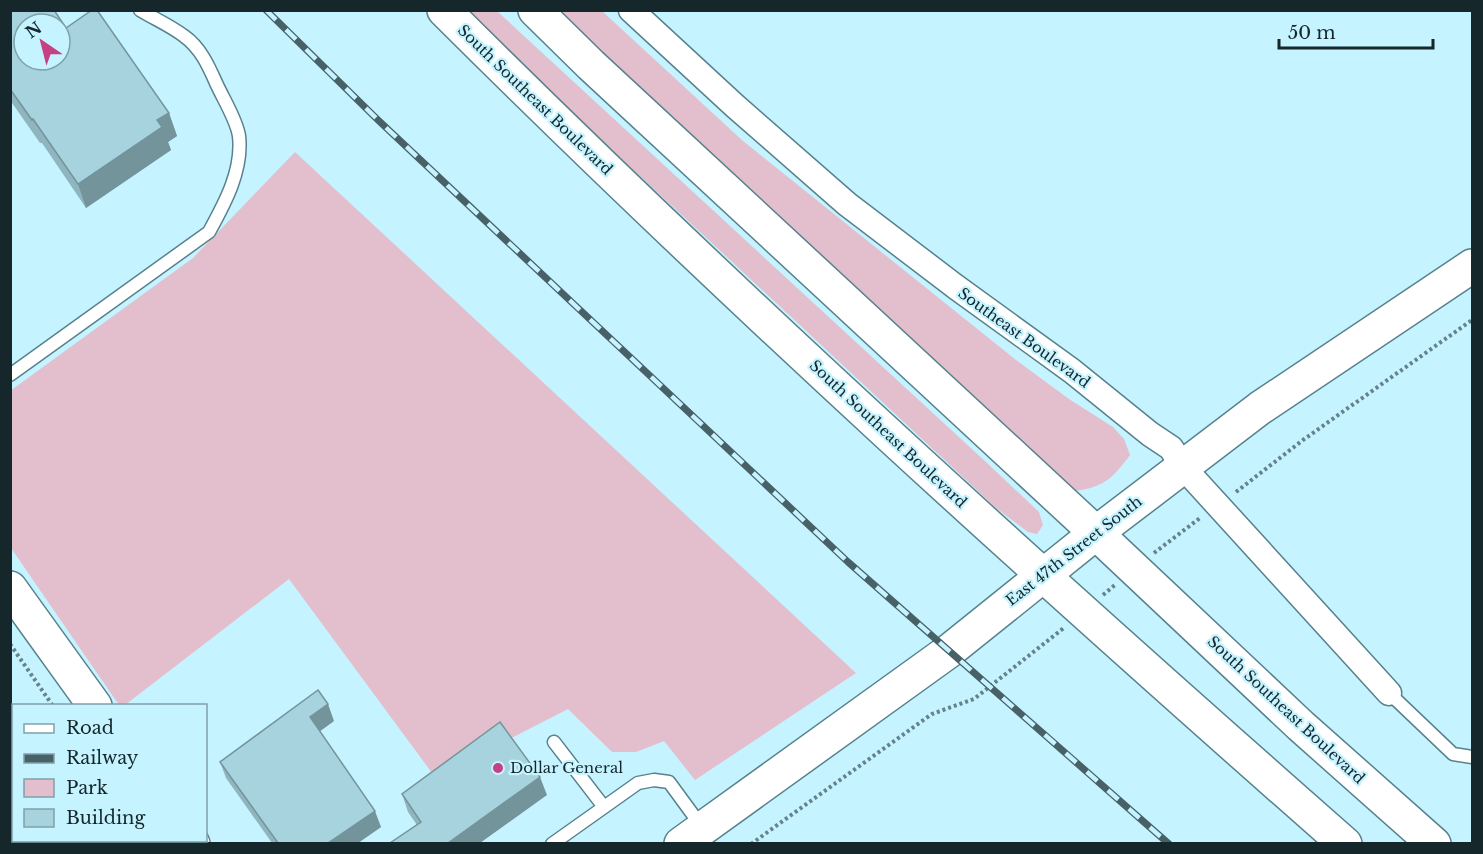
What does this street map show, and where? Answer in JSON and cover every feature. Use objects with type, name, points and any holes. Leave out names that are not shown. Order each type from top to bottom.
[{"type":"main road","name":"South Southeast Boulevard","points":[[444,10],[738,295],[1042,576],[1345,843]]},
{"type":"main road","name":"South Southeast Boulevard","points":[[535,10],[1301,726],[1434,843]]},
{"type":"main road","name":"East 47th Street South","points":[[692,836],[949,651],[1096,533],[1260,408],[1473,266]]},
{"type":"main road","points":[[10,588],[93,704]]},
{"type":"street","name":"Southeast Boulevard","points":[[631,10],[735,106],[847,204],[1072,371],[1150,434],[1171,448],[1183,466],[1389,693]]},
{"type":"lane","points":[[10,375],[209,232],[224,206],[238,166],[239,134],[206,60],[196,46],[185,36],[140,10]]},
{"type":"lane","points":[[1389,693],[1453,754],[1473,757]]},
{"type":"lane","points":[[554,742],[604,807]]},
{"type":"lane","points":[[552,843],[638,783],[654,780],[669,782],[692,836]]},
{"type":"path","points":[[10,644],[52,704]]},
{"type":"green space","points":[[463,11],[497,11],[1039,512],[1043,525],[1037,534],[1028,532],[996,508]]},
{"type":"green space","points":[[553,11],[602,11],[743,141],[1016,360],[1069,399],[1113,427],[1124,439],[1130,455],[1124,463],[1101,484],[1075,491],[952,383]]},
{"type":"green space","points":[[295,152],[856,673],[695,780],[664,741],[636,752],[612,752],[568,709],[435,777],[289,579],[126,704],[118,704],[11,548],[10,391],[193,258]]},
{"type":"building","points":[[10,10],[54,10],[55,12],[12,12],[12,72],[72,72],[72,24],[92,10],[97,10],[169,113],[157,120],[162,127],[78,184],[10,89]]},
{"type":"building","points":[[318,690],[328,704],[310,717],[375,811],[328,843],[278,843],[220,762]]},
{"type":"building","name":"Dollar General","points":[[500,722],[540,777],[448,843],[390,843],[421,822],[402,794]]},
{"type":"building","points":[[10,770],[12,784],[10,785]]},
{"type":"building","points":[[10,818],[12,818],[12,842],[37,843],[12,843]]},
{"type":"railway","points":[[266,10],[378,120],[848,562],[1169,844]]},
{"type":"place","name":"Dollar General","points":[[498,768]]}]
